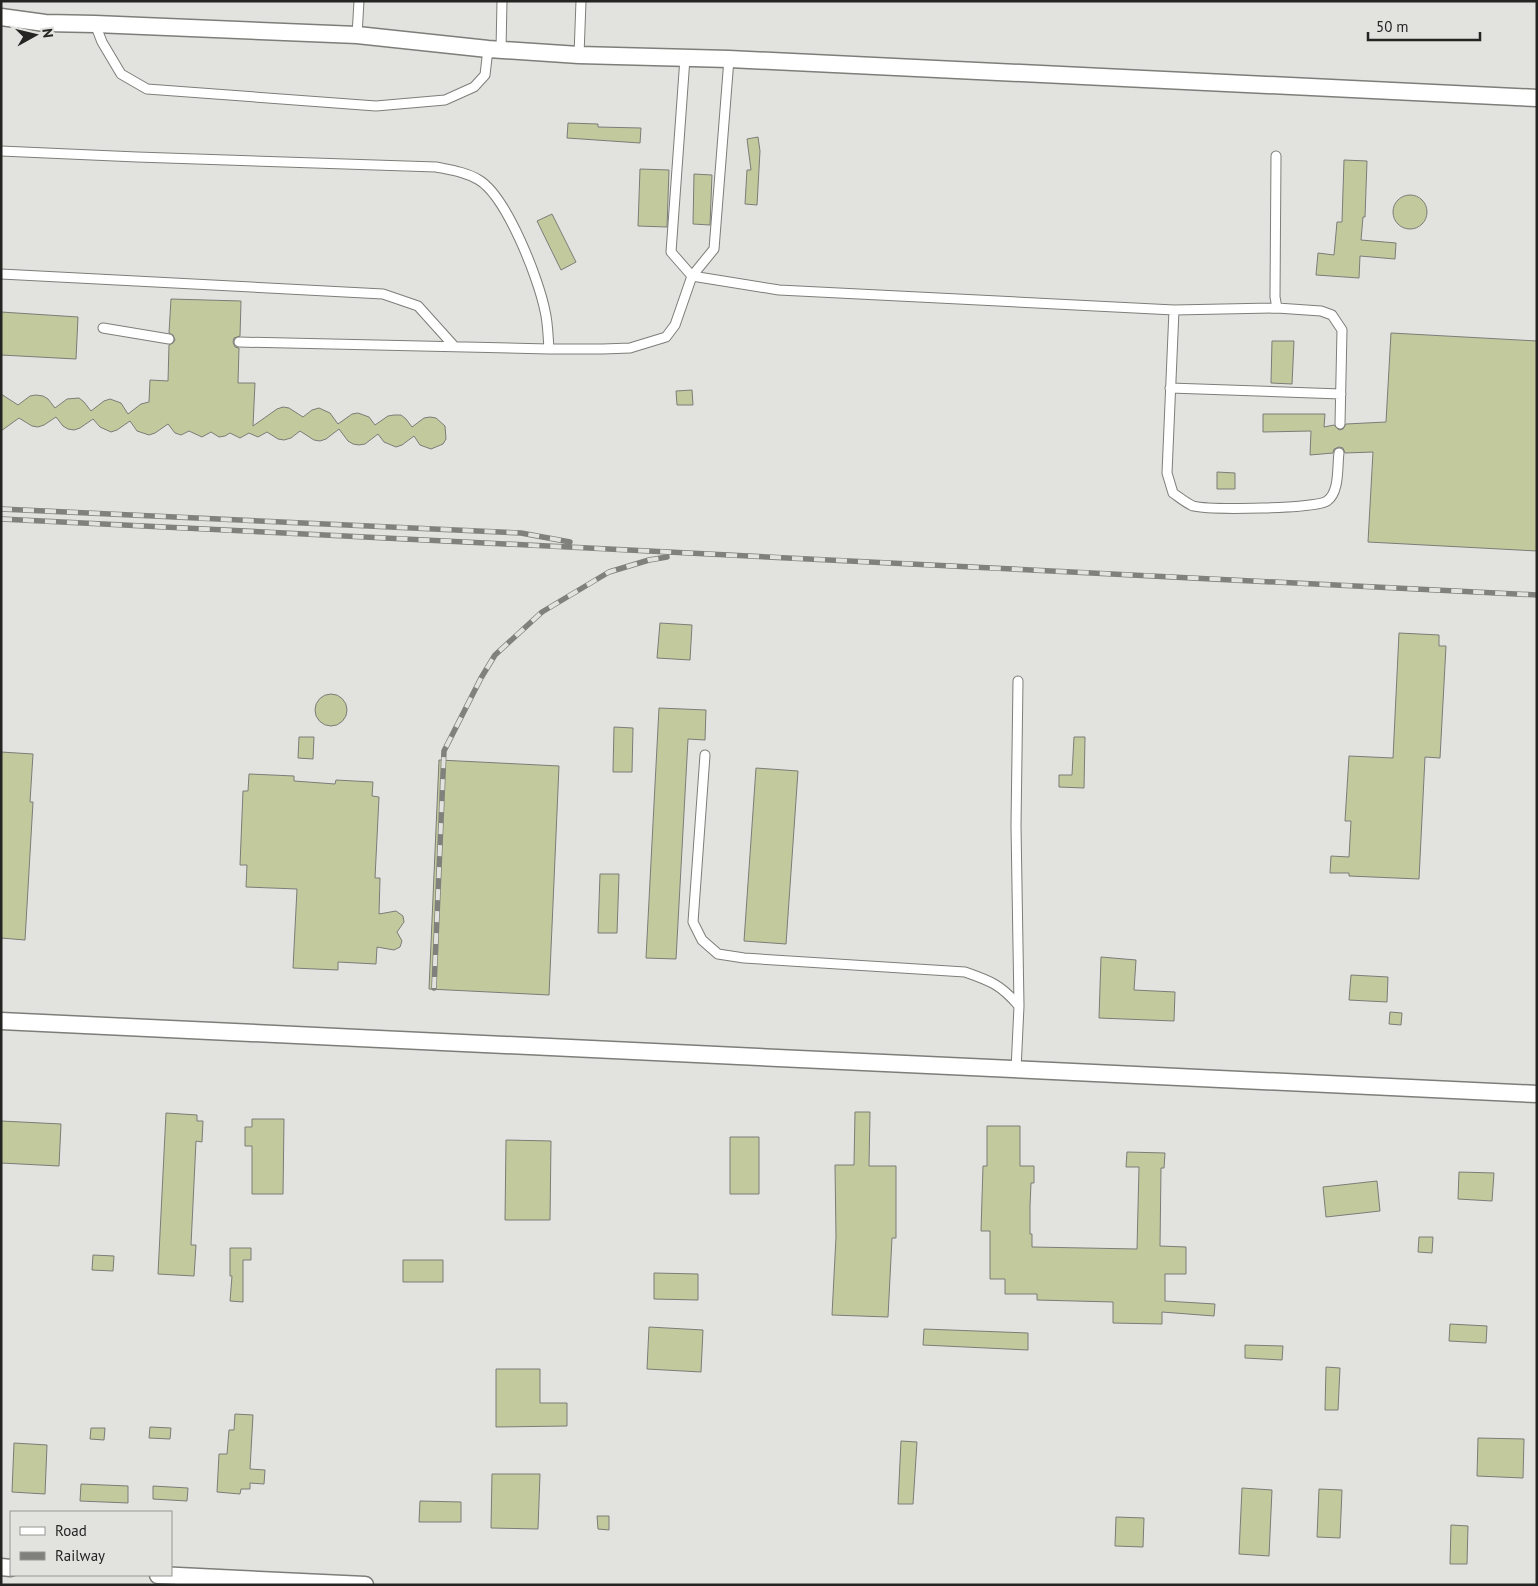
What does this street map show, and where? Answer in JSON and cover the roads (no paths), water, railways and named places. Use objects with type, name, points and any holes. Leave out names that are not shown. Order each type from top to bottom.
[{"type":"street","points":[[1,17],[45,23],[357,35],[495,49],[579,55],[729,59],[1537,98]]},
{"type":"street","points":[[1,1021],[1537,1094]]},
{"type":"street","points":[[172,1576],[365,1585]]},
{"type":"lane","points":[[357,35],[359,1]]},
{"type":"lane","points":[[96,24],[102,42],[121,74],[146,89],[376,106],[445,100],[474,87],[485,75],[495,49],[502,1]]},
{"type":"lane","points":[[579,55],[581,1]]},
{"type":"lane","points":[[685,58],[671,252],[692,276],[779,290],[1174,310],[1276,308],[1320,311],[1332,316],[1342,330],[1340,424]]},
{"type":"lane","points":[[239,342],[549,349],[630,348],[666,337],[675,325],[692,276],[714,250],[729,59]]},
{"type":"lane","points":[[1,150],[137,157],[436,167],[459,171],[481,181],[508,214],[525,250],[545,310],[549,349]]},
{"type":"lane","points":[[1276,156],[1276,308]]},
{"type":"lane","points":[[1,274],[383,294],[418,306],[454,346]]},
{"type":"lane","points":[[1174,310],[1167,473],[1173,493],[1191,505],[1228,509],[1310,505],[1327,501],[1335,491],[1339,453]]},
{"type":"lane","points":[[103,328],[169,339]]},
{"type":"lane","points":[[1170,388],[1340,394]]},
{"type":"lane","points":[[1016,1070],[1019,1006],[1016,826],[1018,681]]},
{"type":"lane","points":[[705,755],[693,922],[702,940],[718,954],[744,958],[965,972],[988,980],[1006,991],[1019,1006]]},
{"type":"railway","points":[[1,509],[521,533],[570,542]]},
{"type":"railway","points":[[1,519],[1537,595]]},
{"type":"railway","points":[[434,988],[444,751],[481,678],[495,655],[542,612],[609,572],[649,560],[667,557]]}]
